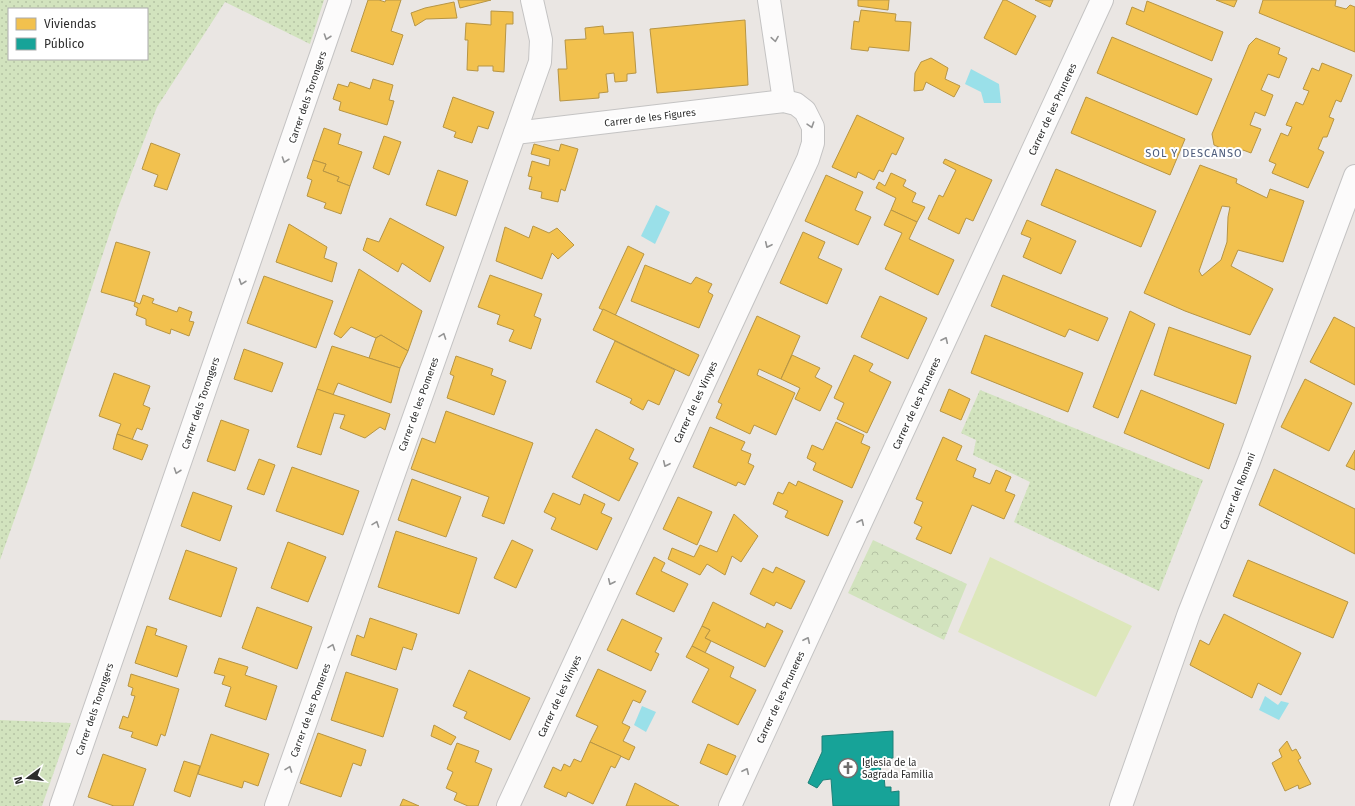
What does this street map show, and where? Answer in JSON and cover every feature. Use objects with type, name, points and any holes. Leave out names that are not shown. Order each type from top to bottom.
[{"type":"street","name":"Carrer dels Torongers","points":[[61,806],[340,0]]},
{"type":"street","name":"Carrer de les Pomeres","points":[[276,806],[540,62],[541,40],[532,0]]},
{"type":"street","points":[[769,0],[784,101]]},
{"type":"street","name":"Carrer de les Pruneres","points":[[730,806],[1102,0]]},
{"type":"street","name":"Carrer de les Figures","points":[[515,133],[784,101]]},
{"type":"street","name":"Carrer de les Vinyes","points":[[508,806],[808,159],[813,143],[813,127],[805,111],[796,104],[784,101]]},
{"type":"street","name":"Carrer del Romani","points":[[1121,806],[1189,613],[1249,461],[1355,176]]},
{"type":"green space","points":[[0,0],[324,0],[310,44],[225,2],[157,107],[118,208],[28,481],[0,560]]},
{"type":"green space","points":[[980,390],[1203,480],[1159,591],[1014,522],[1030,482],[973,455],[976,440],[961,433]]},
{"type":"green space","points":[[873,540],[967,584],[944,640],[848,593]]},
{"type":"green space","points":[[990,557],[1132,626],[1096,697],[958,632]]},
{"type":"green space","points":[[0,720],[71,723],[42,806],[0,806]]},
{"type":"water","points":[[971,69],[999,84],[1001,103],[984,103],[981,92],[965,84]]},
{"type":"water","points":[[656,205],[670,212],[655,244],[641,236]]},
{"type":"water","points":[[1265,696],[1278,705],[1281,701],[1289,703],[1279,720],[1259,710]]},
{"type":"water","points":[[642,706],[656,712],[646,732],[634,725]]},
{"type":"building: Viviendas","points":[[368,0],[379,0],[385,2],[386,0],[401,0],[391,31],[403,35],[393,65],[351,51]]},
{"type":"building: Viviendas","points":[[458,0],[491,0],[460,8]]},
{"type":"building: Viviendas","points":[[858,0],[889,0],[888,10],[858,6]]},
{"type":"building: Viviendas","points":[[1003,0],[1006,0],[1036,16],[1016,55],[984,38]]},
{"type":"building: Viviendas","points":[[1035,0],[1053,0],[1050,7]]},
{"type":"building: Viviendas","points":[[1216,0],[1237,0],[1234,7]]},
{"type":"building: Viviendas","points":[[1263,0],[1336,0],[1335,6],[1346,9],[1350,5],[1355,7],[1355,52],[1259,13]]},
{"type":"building: Viviendas","points":[[1147,1],[1223,32],[1212,61],[1126,24],[1132,7],[1144,12]]},
{"type":"building: Viviendas","points":[[454,2],[457,18],[426,19],[415,26],[411,13],[425,8]]},
{"type":"building: Viviendas","points":[[861,10],[896,14],[895,21],[911,22],[909,51],[869,47],[868,51],[851,49],[854,21],[859,22]]},
{"type":"building: Viviendas","points":[[491,11],[513,12],[513,24],[506,24],[504,72],[493,71],[493,66],[478,66],[478,71],[467,70],[468,40],[465,40],[466,23],[491,25]]},
{"type":"building: Viviendas","points":[[745,20],[748,85],[657,93],[650,29]]},
{"type":"building: Viviendas","points":[[603,26],[604,34],[633,32],[636,73],[627,74],[627,81],[615,82],[614,73],[606,74],[608,92],[599,93],[599,98],[560,101],[558,69],[567,69],[565,40],[586,39],[585,28]]},
{"type":"building: Viviendas","points":[[1112,37],[1212,79],[1197,115],[1097,73]]},
{"type":"building: Viviendas","points":[[1256,38],[1280,48],[1278,54],[1287,58],[1279,78],[1268,74],[1261,90],[1273,95],[1265,116],[1255,112],[1250,125],[1261,129],[1251,153],[1243,150],[1240,156],[1214,145],[1212,134],[1249,45]]},
{"type":"building: Viviendas","points":[[931,58],[948,68],[945,79],[960,86],[954,97],[926,82],[923,90],[914,91],[915,73],[921,62]]},
{"type":"building: Viviendas","points":[[1322,63],[1352,75],[1341,102],[1336,100],[1329,117],[1334,119],[1327,137],[1323,137],[1318,149],[1324,152],[1308,188],[1272,173],[1276,164],[1269,161],[1281,133],[1288,136],[1292,127],[1286,125],[1296,102],[1303,105],[1309,91],[1303,89],[1312,68],[1319,71]]},
{"type":"building: Viviendas","points":[[373,79],[393,85],[389,100],[394,101],[387,125],[339,110],[341,102],[333,99],[338,84],[348,87],[350,82],[370,89]]},
{"type":"building: Viviendas","points":[[453,97],[494,112],[488,129],[478,126],[472,143],[454,137],[456,132],[443,127]]},
{"type":"building: Viviendas","points":[[1086,97],[1185,139],[1170,175],[1071,133]]},
{"type":"building: Viviendas","points":[[857,115],[904,138],[896,155],[892,153],[883,172],[879,170],[874,180],[858,172],[856,178],[832,167]]},
{"type":"building: Viviendas","points":[[324,128],[341,134],[338,144],[362,152],[350,186],[337,181],[339,177],[323,171],[326,164],[313,160]]},
{"type":"building: Viviendas","points":[[384,136],[401,142],[389,175],[373,168]]},
{"type":"building: Viviendas","points":[[151,143],[180,154],[167,190],[154,186],[158,175],[142,169]]},
{"type":"building: Viviendas","points":[[534,144],[559,151],[561,144],[578,149],[565,191],[561,189],[558,202],[541,198],[542,192],[529,189],[532,177],[528,176],[532,161],[549,166],[550,159],[531,154]]},
{"type":"building: Viviendas","points":[[945,159],[992,180],[973,221],[966,218],[959,234],[928,219],[939,195],[943,197],[956,170],[943,163]]},
{"type":"building: Viviendas","points":[[313,160],[326,164],[323,171],[339,177],[337,181],[350,186],[341,214],[324,208],[326,203],[307,196],[312,180],[307,178]]},
{"type":"building: Viviendas","points":[[1200,165],[1237,179],[1236,183],[1267,198],[1270,189],[1304,201],[1283,262],[1238,250],[1231,266],[1273,289],[1250,335],[1185,311],[1144,293]],"holes":[[[1222,206],[1230,207],[1227,242],[1221,260],[1202,276],[1199,271]]]},
{"type":"building: Viviendas","points":[[1056,169],[1156,211],[1141,247],[1041,205]]},
{"type":"building: Viviendas","points":[[438,170],[468,181],[456,216],[426,205]]},
{"type":"building: Viviendas","points":[[891,173],[906,180],[903,186],[916,193],[912,202],[925,207],[917,222],[891,210],[896,198],[876,188],[879,182],[885,186]]},
{"type":"building: Viviendas","points":[[826,175],[863,192],[855,210],[871,217],[858,245],[805,221]]},
{"type":"building: Viviendas","points":[[891,210],[917,222],[909,239],[954,260],[938,295],[885,269],[902,233],[884,225]]},
{"type":"building: Viviendas","points":[[390,218],[444,247],[430,282],[402,263],[398,272],[363,250],[367,238],[379,242]]},
{"type":"building: Viviendas","points":[[1027,220],[1076,241],[1061,274],[1023,257],[1031,238],[1021,234]]},
{"type":"building: Viviendas","points":[[289,224],[327,247],[324,258],[337,263],[332,282],[276,262]]},
{"type":"building: Viviendas","points":[[533,226],[549,233],[557,228],[574,245],[558,259],[552,253],[542,279],[496,261],[505,227],[529,238]]},
{"type":"building: Viviendas","points":[[803,232],[825,242],[818,258],[842,269],[827,304],[780,283]]},
{"type":"building: Viviendas","points":[[116,242],[150,252],[135,302],[101,292]]},
{"type":"building: Viviendas","points":[[628,246],[644,254],[615,316],[599,308]]},
{"type":"building: Viviendas","points":[[645,265],[691,284],[696,277],[712,284],[708,292],[713,295],[699,328],[631,301]]},
{"type":"building: Viviendas","points":[[359,269],[422,311],[408,351],[381,335],[376,338],[351,327],[341,338],[334,334]]},
{"type":"building: Viviendas","points":[[490,275],[542,294],[534,316],[541,319],[531,349],[509,341],[514,330],[497,324],[500,315],[478,307]]},
{"type":"building: Viviendas","points":[[1003,275],[1108,318],[1098,341],[1069,329],[1065,337],[991,306]]},
{"type":"building: Viviendas","points":[[264,276],[333,301],[316,348],[247,323]]},
{"type":"building: Viviendas","points":[[143,295],[154,299],[152,303],[177,312],[179,307],[192,312],[189,321],[194,322],[189,336],[171,329],[170,334],[146,325],[146,319],[136,315],[138,308],[134,306],[135,302],[140,304]]},
{"type":"building: Viviendas","points":[[880,296],[927,318],[908,359],[861,337]]},
{"type":"building: Viviendas","points":[[603,309],[699,355],[689,376],[593,330]]},
{"type":"building: Viviendas","points":[[1130,311],[1155,324],[1118,418],[1093,407]]},
{"type":"building: Viviendas","points":[[757,316],[800,336],[781,379],[759,369],[757,375],[795,393],[776,435],[754,425],[750,434],[716,418],[722,404],[718,402]]},
{"type":"building: Viviendas","points":[[1334,317],[1355,328],[1355,385],[1310,362]]},
{"type":"building: Viviendas","points":[[1169,327],[1251,356],[1236,404],[1154,375]]},
{"type":"building: Viviendas","points":[[381,335],[408,351],[400,368],[369,358],[376,338]]},
{"type":"building: Viviendas","points":[[985,335],[1083,373],[1068,412],[971,373]]},
{"type":"building: Viviendas","points":[[615,341],[675,370],[659,405],[648,400],[643,410],[630,403],[632,399],[596,382]]},
{"type":"building: Viviendas","points":[[332,346],[400,368],[391,403],[338,383],[333,395],[317,389]]},
{"type":"building: Viviendas","points":[[244,349],[283,363],[272,392],[234,379]]},
{"type":"building: Viviendas","points":[[792,355],[820,368],[815,377],[832,386],[820,411],[795,399],[800,388],[781,379]]},
{"type":"building: Viviendas","points":[[854,355],[873,364],[869,371],[891,382],[867,433],[837,419],[844,403],[834,398]]},
{"type":"building: Viviendas","points":[[456,356],[493,369],[491,375],[506,381],[494,415],[447,398],[454,376],[450,374]]},
{"type":"building: Viviendas","points":[[114,373],[150,386],[143,405],[150,408],[142,430],[137,428],[132,440],[117,434],[121,424],[99,416]]},
{"type":"building: Viviendas","points":[[1305,379],[1352,403],[1329,451],[1281,427]]},
{"type":"building: Viviendas","points":[[317,389],[390,414],[385,430],[380,427],[365,438],[340,428],[345,415],[334,413],[321,455],[297,447]]},
{"type":"building: Viviendas","points":[[949,389],[970,399],[961,420],[940,411]]},
{"type":"building: Viviendas","points":[[1141,390],[1224,424],[1209,469],[1124,433]]},
{"type":"building: Viviendas","points":[[446,411],[533,443],[504,524],[482,516],[489,497],[411,469],[422,438],[435,443]]},
{"type":"building: Viviendas","points":[[221,420],[249,430],[235,471],[207,461]]},
{"type":"building: Viviendas","points":[[836,422],[864,435],[861,443],[870,447],[852,488],[813,470],[816,463],[807,458],[812,445],[823,450]]},
{"type":"building: Viviendas","points":[[710,427],[745,442],[741,450],[751,454],[748,463],[754,466],[745,485],[738,482],[736,486],[693,467]]},
{"type":"building: Viviendas","points":[[596,429],[634,449],[629,459],[638,463],[619,501],[572,477]]},
{"type":"building: Viviendas","points":[[117,434],[148,445],[142,460],[113,449]]},
{"type":"building: Viviendas","points":[[943,437],[962,446],[956,460],[976,469],[973,477],[990,484],[996,470],[1011,477],[1005,491],[1015,495],[1004,519],[972,505],[951,554],[916,539],[922,527],[914,523],[923,502],[916,499]]},
{"type":"building: Viviendas","points":[[1355,450],[1355,470],[1346,466]]},
{"type":"building: Viviendas","points":[[259,459],[275,465],[264,495],[247,489]]},
{"type":"building: Viviendas","points":[[292,467],[359,491],[343,535],[276,511]]},
{"type":"building: Viviendas","points":[[1274,469],[1355,509],[1355,554],[1259,505]]},
{"type":"building: Viviendas","points":[[412,479],[461,497],[446,537],[398,520]]},
{"type":"building: Viviendas","points":[[798,481],[843,501],[828,536],[785,517],[788,511],[773,504],[778,492],[783,494],[789,482],[796,486]]},
{"type":"building: Viviendas","points":[[193,492],[232,506],[220,541],[181,526]]},
{"type":"building: Viviendas","points":[[553,493],[580,505],[584,494],[605,504],[601,513],[612,518],[597,550],[551,529],[556,518],[544,512]]},
{"type":"building: Viviendas","points":[[678,497],[712,512],[697,545],[663,529]]},
{"type":"building: Viviendas","points":[[734,514],[758,536],[741,562],[732,556],[725,575],[707,564],[700,575],[668,559],[672,548],[694,557],[700,545],[717,552]]},
{"type":"building: Viviendas","points":[[396,531],[477,558],[459,614],[378,587]]},
{"type":"building: Viviendas","points":[[512,540],[533,550],[516,588],[494,578]]},
{"type":"building: Viviendas","points":[[288,542],[326,557],[308,602],[271,588]]},
{"type":"building: Viviendas","points":[[186,550],[237,568],[221,617],[169,599]]},
{"type":"building: Viviendas","points":[[654,557],[665,563],[661,571],[688,584],[674,612],[636,594]]},
{"type":"building: Viviendas","points":[[1248,560],[1348,602],[1333,638],[1233,596]]},
{"type":"building: Viviendas","points":[[776,567],[805,581],[791,609],[776,602],[774,606],[750,594],[763,568],[773,573]]},
{"type":"building: Viviendas","points":[[713,602],[765,628],[767,623],[783,631],[765,667],[705,638],[710,630],[702,626]]},
{"type":"building: Viviendas","points":[[257,607],[312,627],[297,669],[242,648]]},
{"type":"building: Viviendas","points":[[1224,614],[1301,653],[1281,695],[1258,683],[1252,698],[1190,665],[1200,640],[1209,645]]},
{"type":"building: Viviendas","points":[[370,618],[417,634],[412,650],[403,647],[396,670],[351,655],[357,635],[364,638]]},
{"type":"building: Viviendas","points":[[622,619],[662,638],[655,652],[659,654],[651,671],[607,650]]},
{"type":"building: Viviendas","points":[[147,626],[157,629],[155,635],[187,646],[177,677],[135,663]]},
{"type":"building: Viviendas","points":[[702,626],[710,630],[705,638],[711,641],[705,653],[692,646]]},
{"type":"building: Viviendas","points":[[692,646],[734,667],[730,677],[756,690],[738,725],[692,702],[709,669],[686,657]]},
{"type":"building: Viviendas","points":[[219,658],[248,667],[245,675],[277,686],[266,720],[225,706],[231,687],[222,684],[225,676],[214,673]]},
{"type":"building: Viviendas","points":[[598,669],[646,691],[640,703],[633,700],[622,723],[630,727],[623,741],[635,747],[629,760],[590,742],[598,726],[576,716]]},
{"type":"building: Viviendas","points":[[469,670],[530,698],[510,740],[464,718],[467,712],[453,706]]},
{"type":"building: Viviendas","points":[[346,672],[398,689],[383,737],[331,720]]},
{"type":"building: Viviendas","points":[[131,674],[179,689],[165,736],[161,734],[157,746],[131,737],[133,732],[119,728],[123,716],[128,718],[135,696],[131,695],[133,688],[128,686]]},
{"type":"building: Viviendas","points":[[434,725],[456,737],[451,745],[431,736]]},
{"type":"building: Viviendas","points":[[318,733],[366,750],[361,766],[353,763],[341,797],[300,783]]},
{"type":"building: Viviendas","points":[[211,734],[269,754],[258,786],[244,781],[242,788],[198,774]]},
{"type":"building: Viviendas","points":[[1287,741],[1292,751],[1296,749],[1301,758],[1298,760],[1311,784],[1299,789],[1298,785],[1285,791],[1272,763],[1282,757],[1279,750]]},
{"type":"building: Viviendas","points":[[590,742],[621,756],[615,768],[611,766],[593,804],[568,792],[566,797],[544,787],[553,767],[561,771],[564,764],[570,767],[574,759],[581,762]]},
{"type":"building: Viviendas","points":[[457,743],[479,751],[475,762],[492,769],[478,806],[468,806],[454,800],[457,793],[446,788],[453,772],[447,769]]},
{"type":"building: Viviendas","points":[[708,744],[736,756],[727,775],[700,763]]},
{"type":"building: Viviendas","points":[[103,754],[146,769],[133,806],[114,806],[88,797]]},
{"type":"building: Viviendas","points":[[184,761],[200,766],[190,797],[174,791]]},
{"type":"building: Viviendas","points":[[635,783],[679,806],[626,806]]},
{"type":"building: Viviendas","points":[[403,799],[419,806],[400,806]]},
{"type":"building: Público","name":"Iglesia de la Sagrada Familia","points":[[893,731],[893,758],[880,759],[881,777],[884,776],[885,787],[891,787],[891,792],[899,791],[899,806],[833,806],[831,779],[823,780],[817,788],[808,783],[822,752],[822,736]]},
{"type":"place","name":"Iglesia de la Sagrada Familia","points":[[848,768]]},
{"type":"district","name":"SOL Y DESCANSO","points":[[1194,153]]}]
